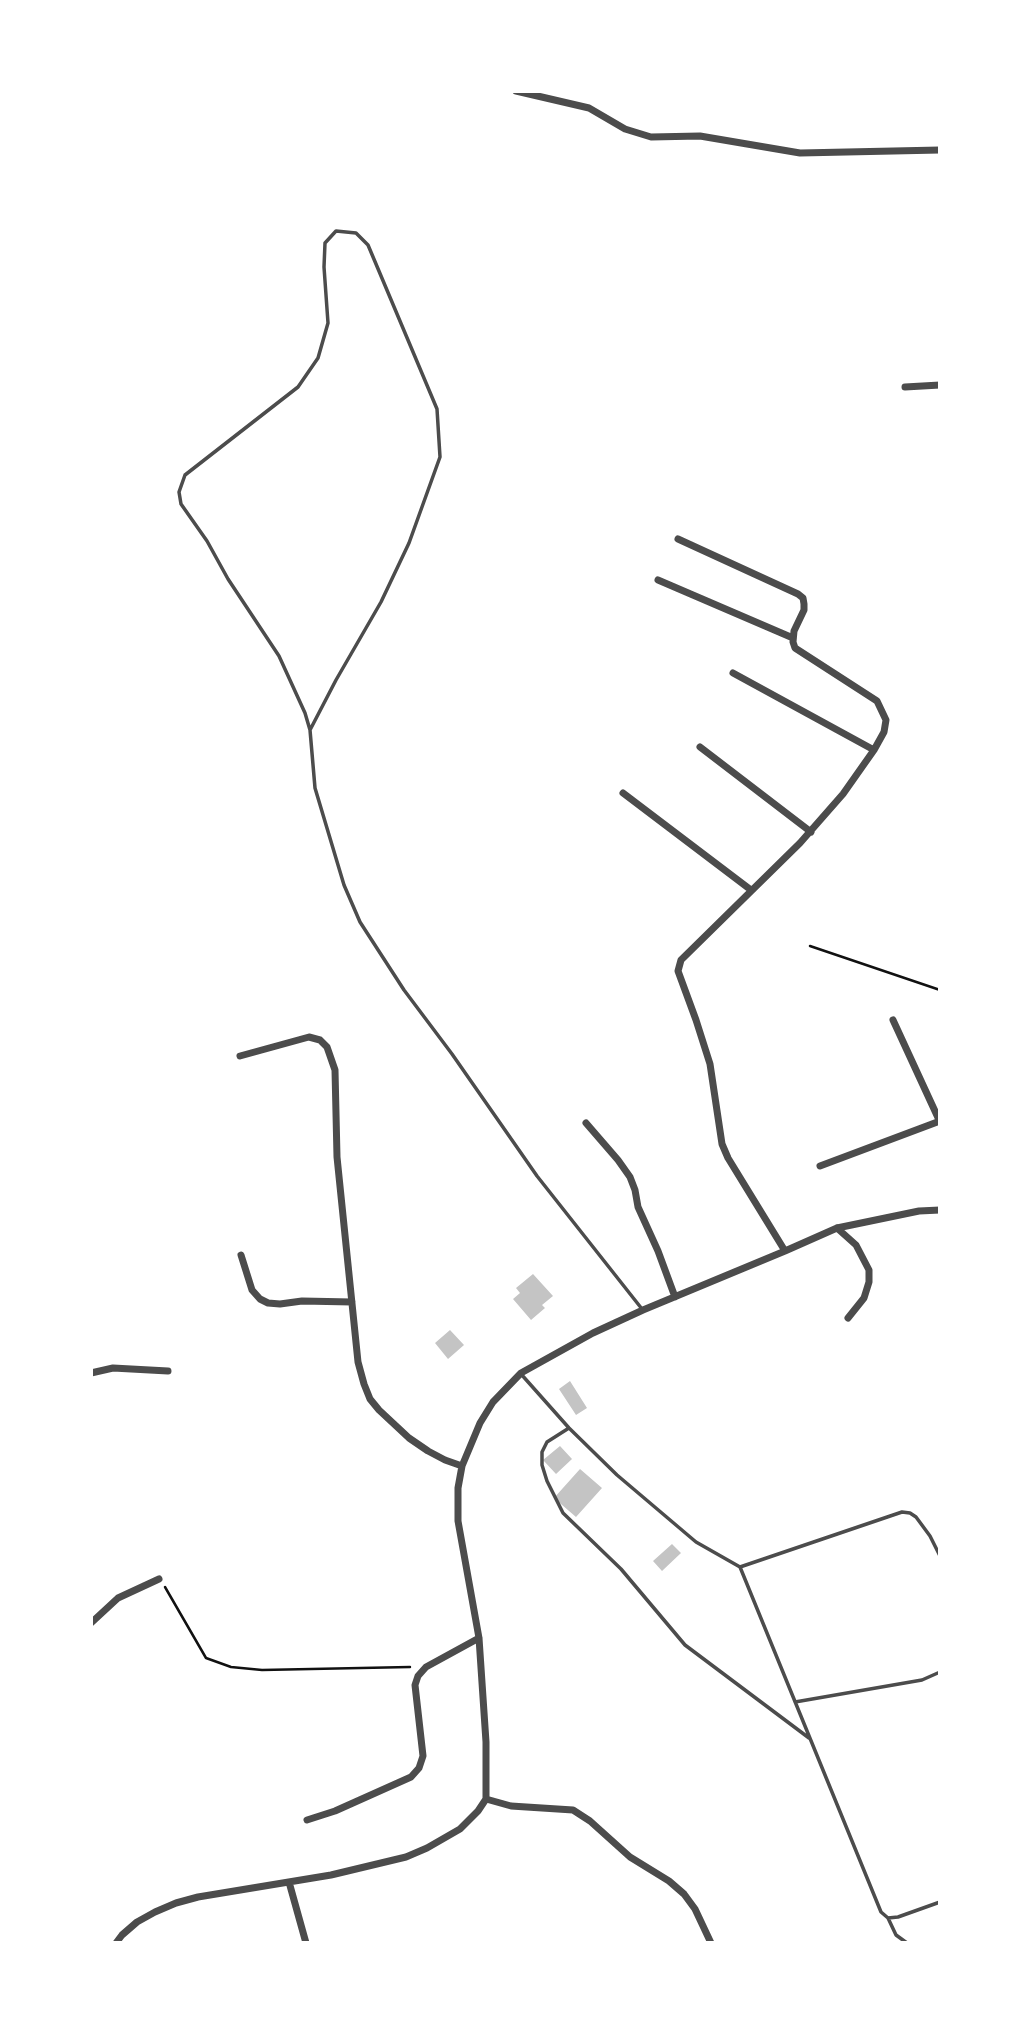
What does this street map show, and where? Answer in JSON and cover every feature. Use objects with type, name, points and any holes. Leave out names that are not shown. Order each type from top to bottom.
[{"type":"street","points":[[516,91],[589,108],[625,129],[651,137],[700,136],[800,153],[940,150]]},
{"type":"street","points":[[905,387],[940,385]]},
{"type":"street","points":[[678,539],[803,598],[804,604],[793,638],[795,648],[877,701],[886,720],[884,732],[874,750],[844,794],[811,831],[681,960],[678,971],[710,1064],[722,1144],[785,1251]]},
{"type":"street","points":[[658,580],[793,638]]},
{"type":"street","points":[[733,673],[874,750]]},
{"type":"street","points":[[700,747],[811,831]]},
{"type":"street","points":[[623,793],[751,890]]},
{"type":"street","points":[[820,1166],[940,1121],[893,1020]]},
{"type":"street","points":[[240,1056],[309,1037],[327,1047],[335,1070],[337,1157],[358,1363],[364,1384],[370,1399],[379,1410],[419,1445],[462,1466]]},
{"type":"street","points":[[586,1124],[630,1177],[638,1207],[675,1297]]},
{"type":"street","points":[[116,1943],[137,1922],[176,1903],[352,1870],[406,1857],[460,1829],[472,1819],[486,1799],[486,1742],[479,1638],[458,1521],[458,1488],[462,1466],[480,1423],[493,1402],[521,1373],[593,1333],[837,1227],[919,1211],[940,1210]]},
{"type":"street","points":[[837,1227],[856,1245],[869,1270],[869,1282],[863,1298],[848,1318]]},
{"type":"street","points":[[241,1255],[252,1290],[268,1303],[352,1302]]},
{"type":"street","points":[[91,1373],[113,1368],[168,1371]]},
{"type":"street","points":[[91,1623],[118,1598],[159,1578]]},
{"type":"street","points":[[307,1820],[335,1811],[411,1777],[419,1768],[423,1756],[415,1685],[418,1676],[426,1667],[479,1638]]},
{"type":"street","points":[[486,1799],[511,1806],[573,1810],[590,1821],[630,1857],[669,1881],[684,1894],[695,1909],[711,1943]]},
{"type":"street","points":[[289,1882],[306,1943]]},
{"type":"lane","points":[[310,730],[381,602],[409,543],[440,457],[437,409],[368,245],[356,233],[336,231],[325,243],[328,323],[318,358],[298,387],[185,475],[179,492],[181,505],[207,541],[228,579],[279,656],[305,713],[310,730],[315,788],[344,885],[360,922],[404,990],[537,1176],[643,1310]]},
{"type":"lane","points":[[521,1373],[569,1428],[617,1475],[696,1542],[740,1567],[881,1912],[888,1917],[896,1934],[906,1943]]},
{"type":"lane","points":[[569,1428],[547,1442],[542,1452],[542,1465],[553,1496],[563,1513],[621,1569],[685,1645],[810,1739]]},
{"type":"lane","points":[[740,1567],[902,1512],[916,1517],[940,1556]]},
{"type":"lane","points":[[795,1702],[922,1681],[940,1672]]},
{"type":"lane","points":[[888,1917],[898,1917],[940,1902]]},
{"type":"path","points":[[810,946],[940,990]]},
{"type":"path","points":[[159,1578],[206,1658],[231,1667],[262,1670],[426,1667]]},
{"type":"building","points":[[533,1274],[553,1296],[542,1305],[545,1308],[531,1320],[513,1299],[520,1293],[516,1288]]},
{"type":"building","points":[[450,1330],[464,1345],[448,1359],[435,1343]]},
{"type":"building","points":[[570,1381],[587,1408],[576,1415],[559,1389]]},
{"type":"building","points":[[560,1446],[572,1459],[556,1474],[543,1460]]},
{"type":"building","points":[[580,1469],[602,1488],[576,1517],[554,1498]]},
{"type":"building","points":[[672,1544],[681,1553],[662,1571],[653,1561]]}]
